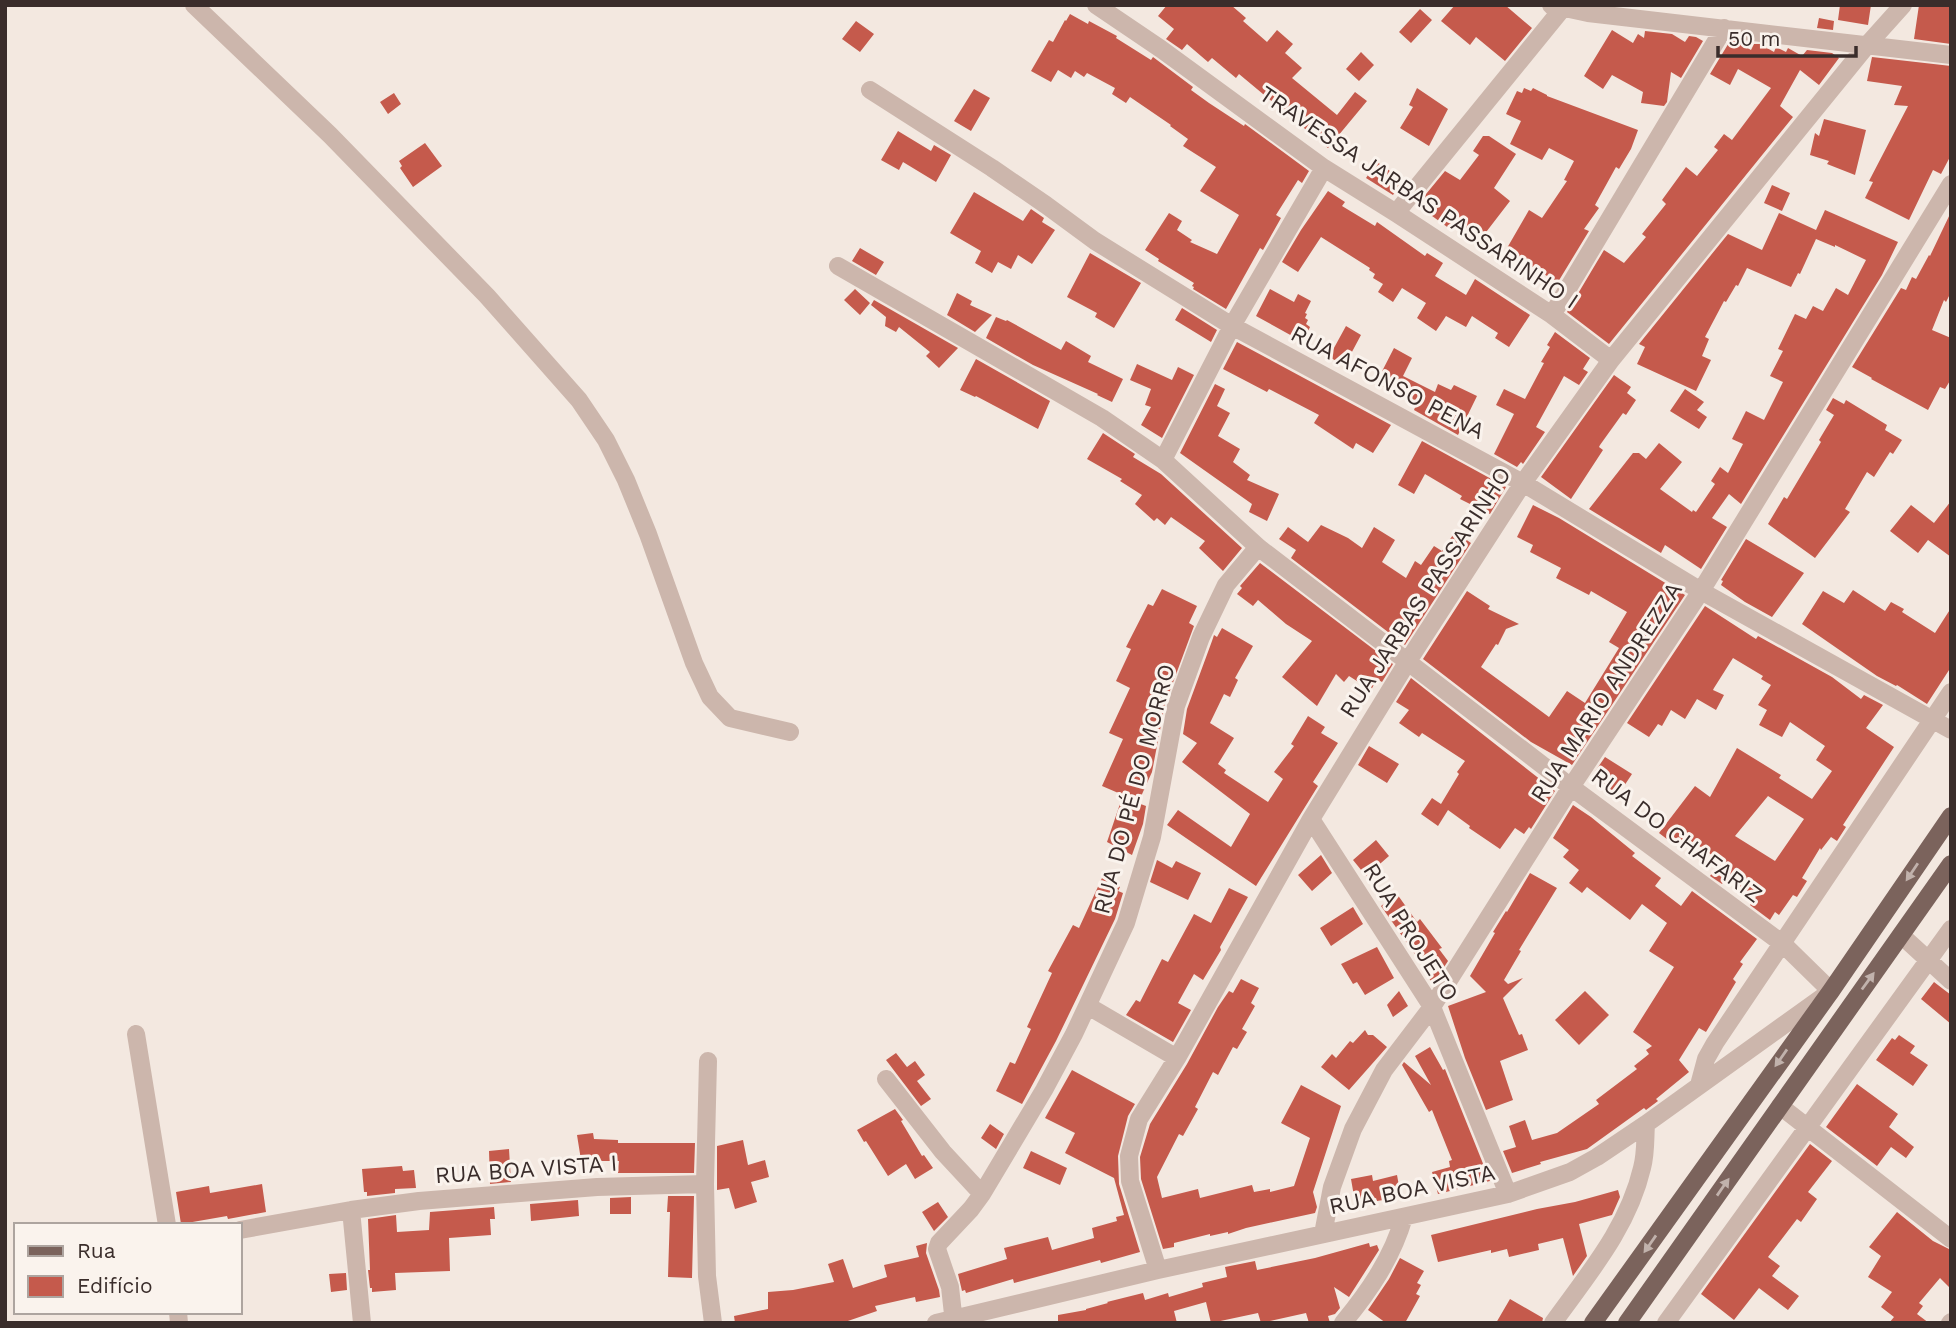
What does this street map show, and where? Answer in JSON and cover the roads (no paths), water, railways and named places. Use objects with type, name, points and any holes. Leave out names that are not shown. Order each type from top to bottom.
[{"type":"main road","points":[[1593,1323],[1831,990],[1951,816]]},
{"type":"main road","points":[[1627,1323],[1951,864]]},
{"type":"main road","points":[[1831,990],[1850,1007]]},
{"type":"street","points":[[194,5],[348,153],[486,296],[579,400],[606,440],[626,480],[694,663],[710,697],[730,718],[790,732]]},
{"type":"street","name":"TRAVESSA JARBAS PASSARINHO I","points":[[1096,5],[1324,167],[1552,315],[1611,359]]},
{"type":"street","name":"RUA JARBAS PASSARINHO","points":[[1158,1270],[1130,1181],[1129,1156],[1139,1119],[1177,1058],[1311,819],[1408,661],[1524,483],[1611,359],[1868,44],[1903,5]]},
{"type":"street","points":[[1396,213],[1557,7],[1951,55]]},
{"type":"street","points":[[1552,315],[1724,28]]},
{"type":"street","name":"RUA AFONSO PENA","points":[[870,90],[1003,175],[1095,241],[1232,326],[1524,483],[1702,591],[1951,730]]},
{"type":"street","points":[[1163,460],[1232,326],[1324,167]]},
{"type":"street","name":"RUA MARIO ANDREZZA","points":[[1323,1234],[1332,1187],[1353,1129],[1384,1070],[1432,1007],[1571,787],[1702,591],[1951,184]]},
{"type":"street","name":"RUA DO CHAFARIZ","points":[[838,266],[1102,418],[1163,460],[1258,547],[1571,787],[1783,944],[1831,990]]},
{"type":"street","name":"RUA DO PÉ DO MORRO","points":[[937,1249],[945,1235],[982,1194],[1044,1090],[1088,1006],[1126,923],[1152,837],[1176,706],[1201,637],[1226,585],[1258,547]]},
{"type":"street","points":[[1699,1085],[1706,1059],[1715,1042],[1951,692]]},
{"type":"street","name":"RUA PROJETO","points":[[1311,819],[1432,1007],[1508,1194]]},
{"type":"street","points":[[1666,1323],[1951,929]]},
{"type":"street","points":[[1901,936],[1951,981]]},
{"type":"street","name":"RUA BOA VISTA","points":[[937,1249],[950,1287],[948,1321],[1158,1270],[1508,1194],[1570,1172],[1597,1157],[1831,990]]},
{"type":"street","points":[[1088,1006],[1177,1058]]},
{"type":"street","points":[[136,1034],[167,1223]]},
{"type":"street","points":[[708,1061],[705,1184],[707,1276],[713,1323]]},
{"type":"street","points":[[886,1079],[943,1152],[982,1194]]},
{"type":"street","points":[[1780,1106],[1951,1239]]},
{"type":"street","points":[[1553,1323],[1606,1250],[1629,1209],[1643,1166],[1646,1124]]},
{"type":"street","name":"RUA BOA VISTA I","points":[[242,1230],[419,1201],[597,1187],[705,1184]]},
{"type":"street","points":[[351,1210],[362,1323]]},
{"type":"street","points":[[1343,1323],[1385,1266],[1399,1236],[1404,1217]]}]
